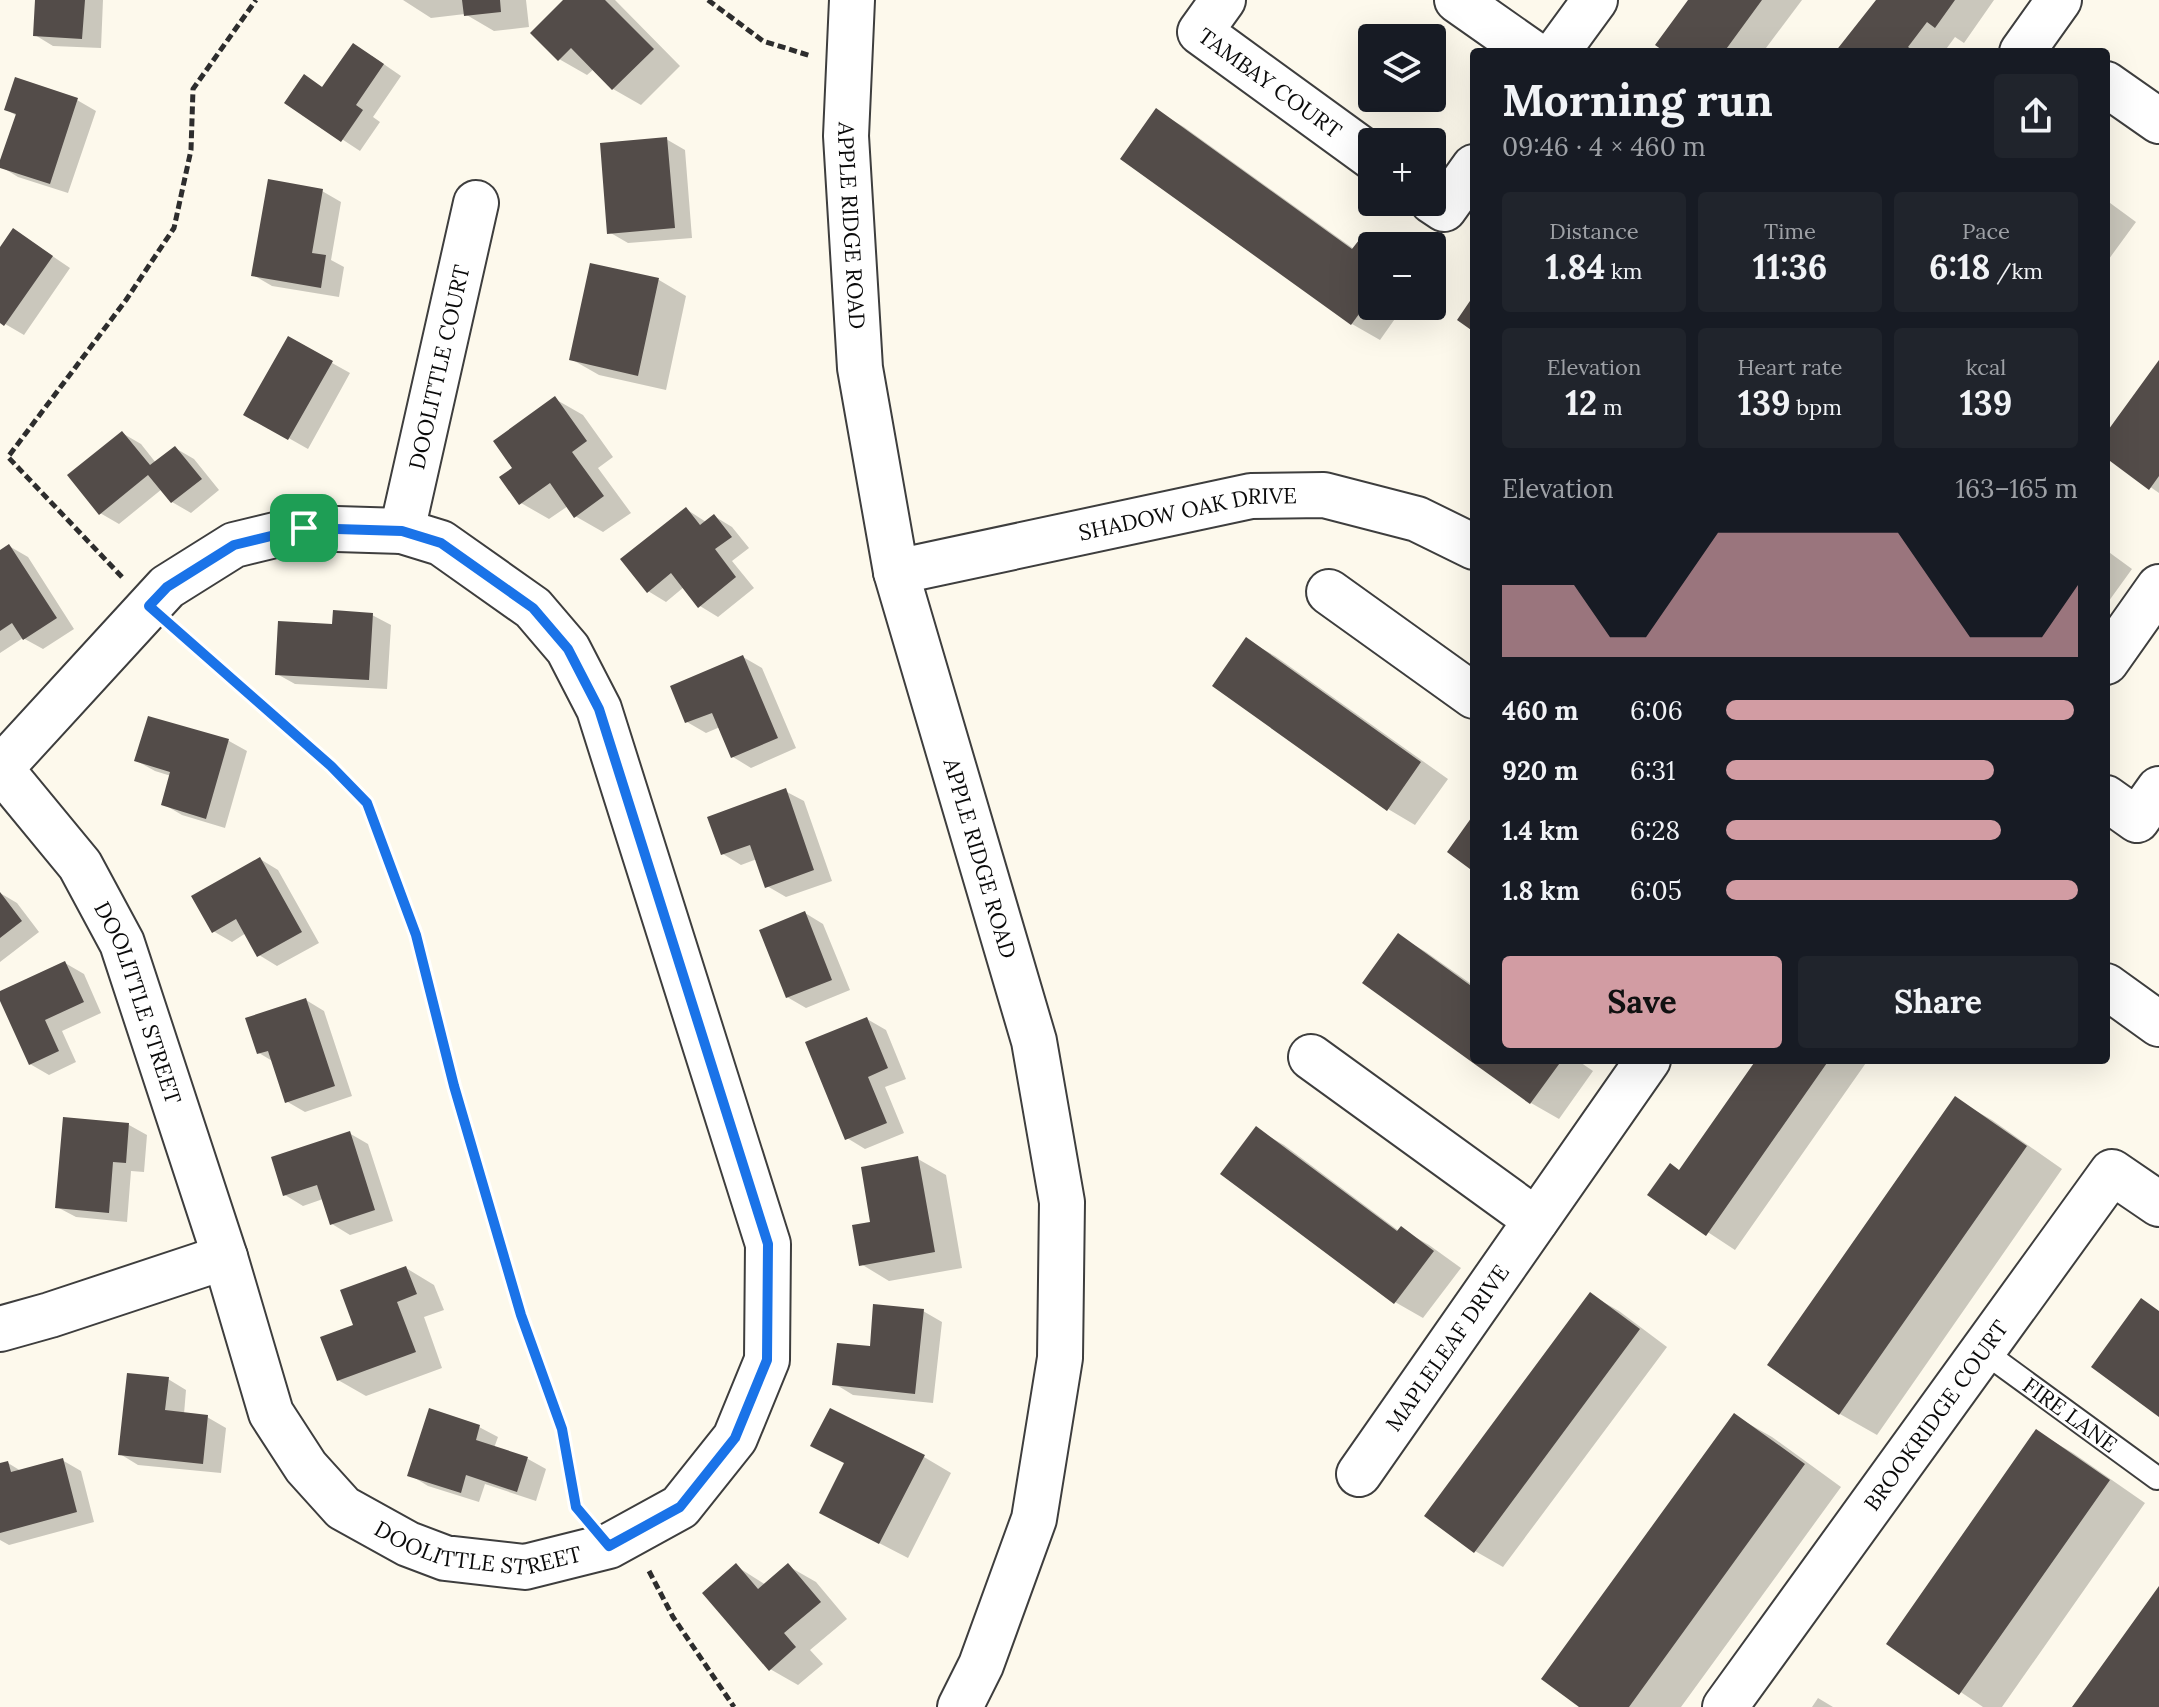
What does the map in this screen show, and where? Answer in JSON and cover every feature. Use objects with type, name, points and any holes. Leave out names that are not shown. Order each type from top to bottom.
[{"type":"street","name":"APPLE RIDGE ROAD","points":[[852,0],[846,136],[860,368],[896,572],[1034,1041],[1062,1202],[1060,1358],[1034,1519],[981,1665],[960,1707]]},
{"type":"street","name":"TAMBAY COURT","points":[[1223,0],[1200,32],[1358,147]]},
{"type":"street","points":[[1457,0],[1525,48]]},
{"type":"street","points":[[1560,48],[1595,0]]},
{"type":"street","points":[[2110,87],[2159,121]]},
{"type":"street","points":[[1446,206],[1470,173]]},
{"type":"street","name":"DOOLITTLE COURT","points":[[402,531],[476,203]]},
{"type":"street","name":"SHADOW OAK DRIVE","points":[[896,572],[1251,496],[1324,495],[1417,519],[1470,545]]},
{"type":"street","name":"DOOLITTLE STREET","points":[[304,528],[402,531],[441,543],[533,608],[568,649],[599,709],[768,1244],[767,1360],[735,1438],[680,1507],[619,1540],[525,1567],[445,1558],[408,1544],[343,1508],[306,1467],[271,1413],[225,1257],[122,943],[80,865],[0,768],[167,587],[234,545],[304,528]]},
{"type":"street","points":[[2110,656],[2159,587]]},
{"type":"street","points":[[1329,592],[1470,693]]},
{"type":"street","points":[[2110,801],[2137,820],[2159,789]]},
{"type":"street","points":[[2110,989],[2159,1024]]},
{"type":"street","points":[[1311,1057],[1536,1220]]},
{"type":"street","name":"MAPLELEAF DRIVE","points":[[1359,1474],[1645,1064]]},
{"type":"street","name":"BROOKRIDGE COURT","points":[[1725,1707],[2112,1172],[2159,1204]]},
{"type":"street","points":[[0,1329],[225,1257]]},
{"type":"lane","name":"FIRE LANE","points":[[1983,1351],[2157,1478]]},
{"type":"path","points":[[256,0],[193,89],[191,150],[174,228],[126,300],[8,457],[149,606],[331,766],[367,803],[416,935],[454,1086],[521,1315],[562,1429],[576,1507],[619,1540],[734,1707]]},
{"type":"path","points":[[708,0],[763,41],[849,69]]},
{"type":"building","points":[[35,0],[85,0],[82,39],[33,36]]},
{"type":"building","points":[[462,0],[500,0],[501,12],[464,16]]},
{"type":"building","points":[[563,0],[605,0],[654,49],[612,90],[571,48],[558,61],[530,33]]},
{"type":"building","points":[[1688,0],[1762,0],[1727,48],[1659,48],[1655,45]]},
{"type":"building","points":[[1876,0],[1955,0],[1935,28],[1927,22],[1909,48],[1838,48]]},
{"type":"building","points":[[353,43],[384,64],[356,105],[363,110],[341,142],[284,103],[304,74],[322,87]]},
{"type":"building","points":[[15,77],[78,98],[50,184],[0,168],[16,114],[4,110]]},
{"type":"building","points":[[1156,108],[1352,249],[1358,241],[1358,315],[1351,325],[1120,159]]},
{"type":"building","points":[[667,137],[675,228],[607,234],[600,143]]},
{"type":"building","points":[[268,179],[323,189],[312,253],[326,255],[321,288],[251,276]]},
{"type":"building","points":[[13,228],[53,256],[4,326],[0,323],[0,247]]},
{"type":"building","points":[[590,263],[659,278],[638,376],[569,360]]},
{"type":"building","points":[[1470,301],[1470,329],[1457,320]]},
{"type":"building","points":[[288,336],[333,361],[288,440],[243,415]]},
{"type":"building","points":[[2159,360],[2159,476],[2149,490],[2110,461],[2110,427]]},
{"type":"building","points":[[555,396],[587,441],[572,452],[604,496],[574,518],[550,483],[519,505],[499,477],[512,468],[493,441]]},
{"type":"building","points":[[122,431],[150,465],[175,446],[202,479],[171,503],[148,475],[99,515],[67,475]]},
{"type":"building","points":[[686,507],[700,525],[714,514],[732,537],[715,549],[736,577],[698,608],[671,573],[647,593],[620,559]]},
{"type":"building","points":[[9,544],[57,618],[23,640],[12,623],[0,631],[0,550]]},
{"type":"building","points":[[333,610],[373,613],[369,680],[275,675],[278,621],[332,624]]},
{"type":"building","points":[[1246,637],[1421,762],[1387,811],[1212,686]]},
{"type":"building","points":[[743,655],[778,738],[731,758],[712,713],[685,723],[670,686]]},
{"type":"building","points":[[148,716],[229,739],[206,819],[161,805],[170,772],[134,761]]},
{"type":"building","points":[[786,788],[814,870],[765,888],[750,845],[721,855],[707,817]]},
{"type":"building","points":[[1470,820],[1470,869],[1447,852]]},
{"type":"building","points":[[260,857],[302,932],[257,957],[236,919],[212,933],[191,896]]},
{"type":"building","points":[[0,892],[22,921],[0,938]]},
{"type":"building","points":[[805,911],[832,980],[786,998],[759,930]]},
{"type":"building","points":[[1398,933],[1470,985],[1470,1061],[1362,983]]},
{"type":"building","points":[[65,961],[84,1002],[45,1020],[59,1051],[29,1065],[0,1001],[0,991]]},
{"type":"building","points":[[306,998],[335,1086],[285,1103],[268,1051],[257,1054],[245,1018]]},
{"type":"building","points":[[867,1017],[888,1068],[868,1077],[887,1123],[845,1140],[805,1042]]},
{"type":"building","points":[[1474,1064],[1559,1064],[1530,1104]]},
{"type":"building","points":[[1753,1064],[1826,1064],[1706,1236],[1647,1195],[1670,1163],[1679,1170]]},
{"type":"building","points":[[1955,1096],[2027,1146],[1839,1415],[1767,1365]]},
{"type":"building","points":[[63,1117],[129,1123],[126,1163],[113,1162],[109,1213],[55,1208]]},
{"type":"building","points":[[1256,1126],[1397,1231],[1401,1226],[1434,1251],[1394,1304],[1220,1174]]},
{"type":"building","points":[[350,1131],[375,1210],[330,1225],[317,1185],[283,1196],[271,1157]]},
{"type":"building","points":[[918,1156],[935,1252],[859,1266],[852,1225],[870,1222],[861,1167]]},
{"type":"building","points":[[406,1266],[417,1294],[397,1302],[416,1352],[337,1381],[320,1337],[353,1325],[340,1290]]},
{"type":"building","points":[[1590,1292],[1640,1329],[1474,1553],[1424,1516]]},
{"type":"building","points":[[2141,1298],[2159,1311],[2159,1417],[2091,1367]]},
{"type":"building","points":[[873,1304],[924,1309],[915,1394],[832,1385],[837,1343],[870,1346]]},
{"type":"building","points":[[127,1373],[169,1377],[165,1410],[208,1415],[203,1464],[118,1455]]},
{"type":"building","points":[[429,1408],[480,1425],[476,1440],[528,1457],[517,1492],[466,1475],[461,1493],[407,1476]]},
{"type":"building","points":[[830,1408],[925,1455],[879,1544],[819,1513],[844,1463],[810,1446]]},
{"type":"building","points":[[1734,1413],[1805,1464],[1629,1707],[1579,1707],[1541,1679]]},
{"type":"building","points":[[2036,1429],[2110,1480],[1959,1695],[1886,1644]]},
{"type":"building","points":[[63,1458],[77,1512],[0,1533],[0,1463],[8,1461],[11,1472]]},
{"type":"building","points":[[736,1563],[758,1589],[788,1563],[821,1602],[784,1633],[796,1647],[769,1671],[702,1593]]},
{"type":"building","points":[[2159,1586],[2159,1707],[2072,1707]]},
{"type":"route","points":[[304,528],[402,531],[441,543],[533,608],[568,649],[599,709],[768,1244],[767,1360],[735,1438],[680,1507],[609,1546],[576,1507],[562,1429],[521,1315],[454,1086],[416,935],[367,803],[331,766],[149,606],[167,587],[234,545],[304,528]]}]
